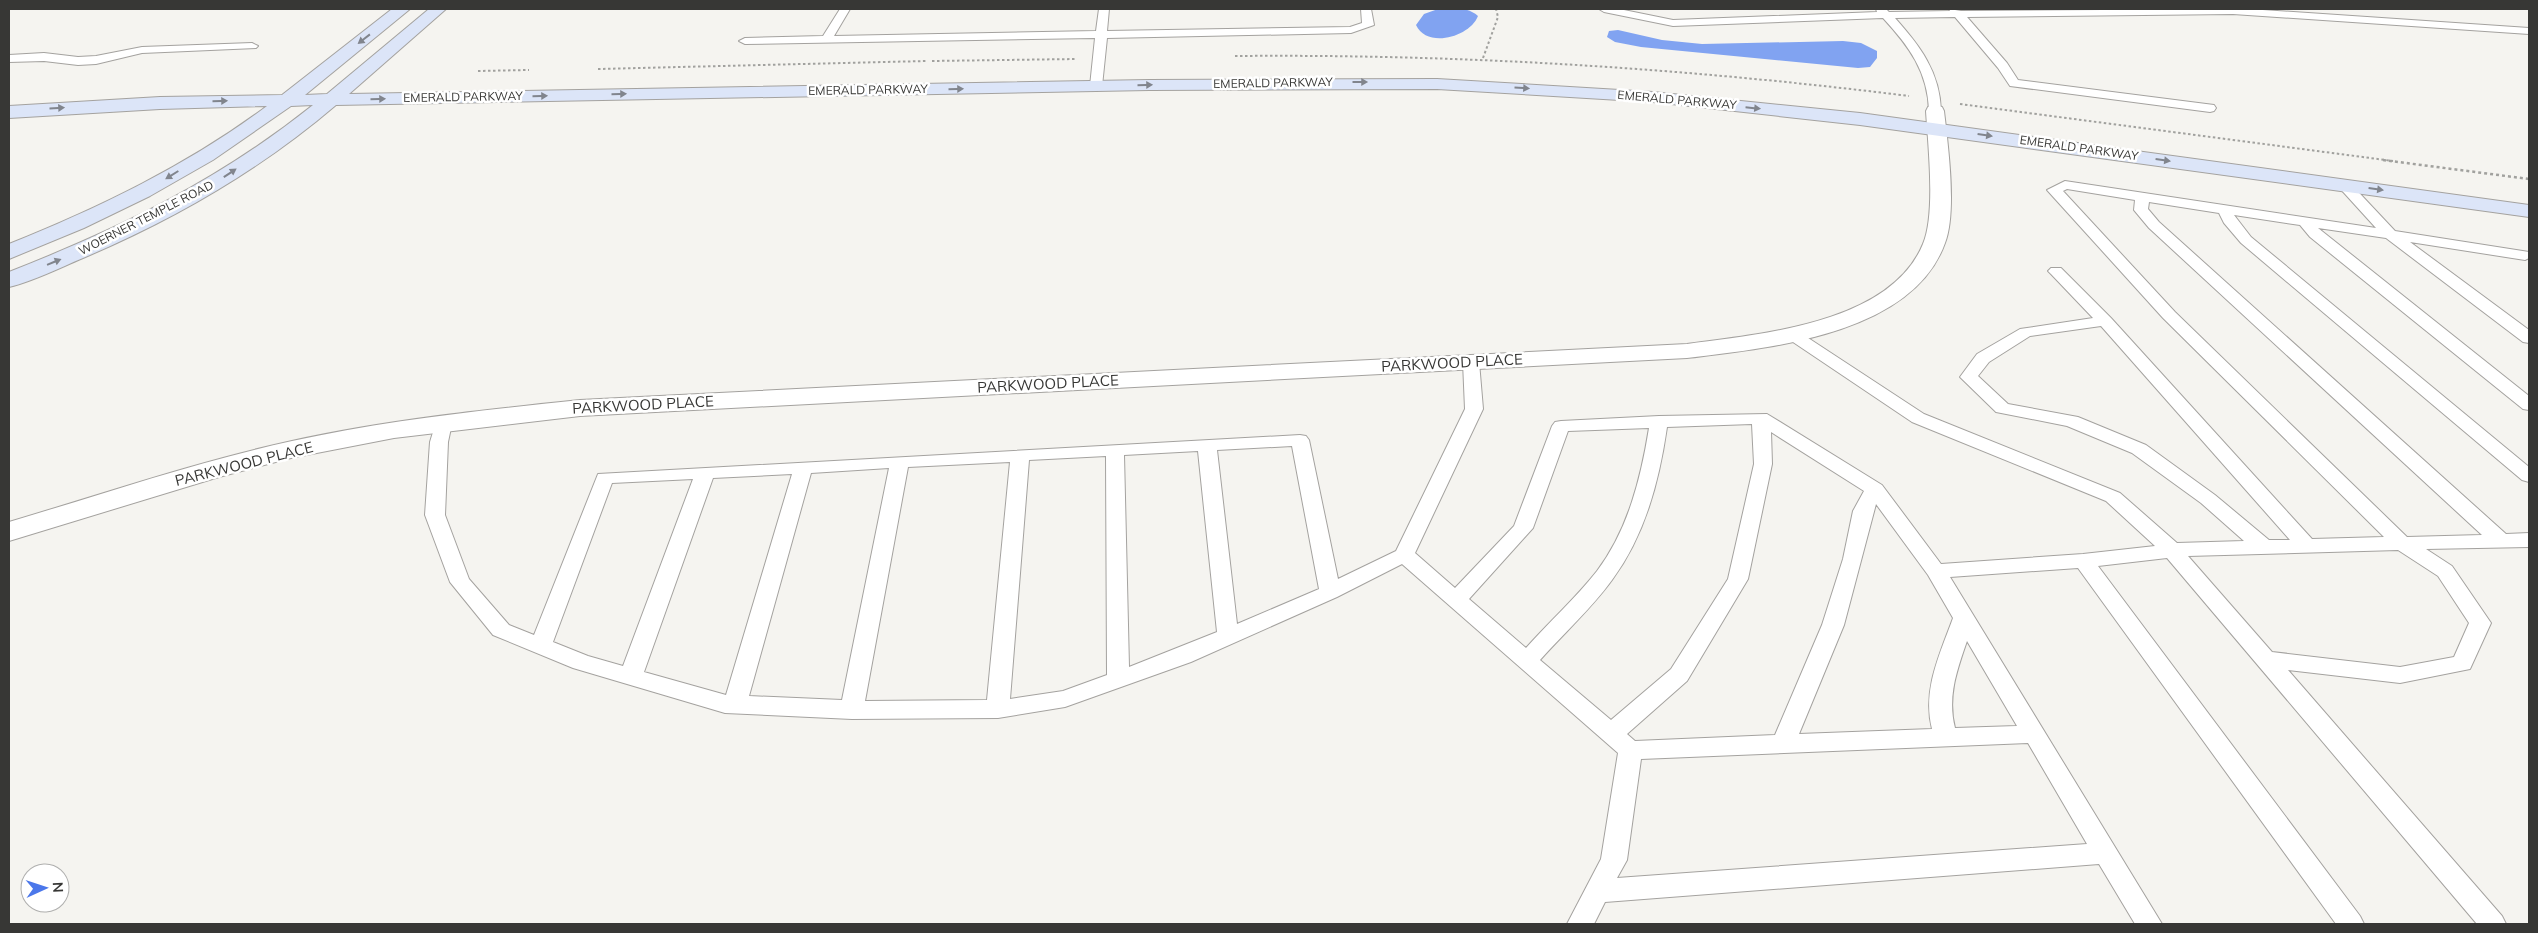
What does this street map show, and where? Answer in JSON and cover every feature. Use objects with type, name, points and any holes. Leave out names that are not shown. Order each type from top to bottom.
[{"type":"main road","name":"WOERNER TEMPLE ROAD","points":[[9,252],[59,232],[159,184],[237,135],[286,100],[402,9]]},
{"type":"main road","name":"WOERNER TEMPLE ROAD","points":[[9,280],[95,246],[206,189],[285,136],[438,9]]},
{"type":"main road","points":[[1420,67],[1460,68]]},
{"type":"main road","name":"EMERALD PARKWAY","points":[[9,112],[160,102],[329,100],[1097,77],[1117,68]]},
{"type":"main road","name":"EMERALD PARKWAY","points":[[9,98],[119,90],[346,85],[1097,77],[1476,86],[1929,116],[2529,192]]},
{"type":"main road","name":"EMERALD PARKWAY","points":[[1929,116],[2342,184],[2529,211]]},
{"type":"street","name":"PARKWOOD PLACE","points":[[9,532],[200,473],[332,441],[443,423],[580,408],[1687,351],[1792,335],[1837,322],[1874,306],[1905,286],[1922,264],[1934,243],[1938,221],[1929,116]]},
{"type":"lane","points":[[9,9],[14,9]]},
{"type":"lane","points":[[826,40],[845,9]]},
{"type":"lane","points":[[1097,77],[1104,9]]},
{"type":"lane","points":[[745,41],[1350,30],[1368,24],[1366,9]]},
{"type":"lane","points":[[1604,9],[1673,23],[1882,12],[2233,11],[2529,31]]},
{"type":"lane","points":[[1882,12],[1908,40],[1928,69],[1936,100],[1929,116]]},
{"type":"lane","points":[[1956,12],[2003,66],[2014,83],[2210,108]]},
{"type":"lane","points":[[9,59],[44,57],[57,61],[78,61],[96,60],[142,50],[252,46]]},
{"type":"lane","points":[[2342,184],[2390,234],[2529,338]]},
{"type":"lane","points":[[2266,659],[2400,675],[2462,663],[2480,623],[2445,571],[2402,543],[2168,316],[2054,190],[2065,185],[2525,255]]},
{"type":"lane","points":[[2142,196],[2140,210],[2154,225],[2500,540]]},
{"type":"lane","points":[[2225,209],[2229,220],[2246,240],[2529,476]]},
{"type":"lane","points":[[2304,221],[2315,234],[2529,405]]},
{"type":"lane","points":[[2056,271],[2105,321],[2307,546]]},
{"type":"lane","points":[[2105,321],[2026,332],[1983,358],[1969,377],[2002,408],[2072,421],[2138,449],[2208,499],[2264,547]]},
{"type":"lane","points":[[1792,335],[1918,418],[2112,497],[2173,551],[2493,924]]},
{"type":"lane","points":[[443,423],[435,515],[460,582],[501,630],[581,662],[725,704],[852,710],[998,709],[1065,699],[1118,680],[1228,636],[1330,592],[1404,555],[1474,409],[1471,362]]},
{"type":"lane","points":[[1457,599],[1523,528],[1561,426],[1761,418],[1875,489],[1936,571],[2149,924]]},
{"type":"lane","points":[[1612,734],[1679,676],[1738,579],[1763,464],[1761,418]]},
{"type":"lane","points":[[1527,660],[1604,575],[1631,531],[1651,476],[1660,421]]},
{"type":"lane","points":[[541,646],[605,478],[1300,440],[1330,592]]},
{"type":"lane","points":[[1207,445],[1228,636]]},
{"type":"lane","points":[[1114,450],[1118,680]]},
{"type":"lane","points":[[998,709],[1020,456]]},
{"type":"lane","points":[[852,710],[900,462]]},
{"type":"lane","points":[[734,704],[803,468]]},
{"type":"lane","points":[[631,676],[705,473]]},
{"type":"lane","points":[[1783,744],[1833,625],[1853,559],[1863,511],[1875,489]]},
{"type":"lane","points":[[1936,571],[2083,561],[2173,551],[2529,540]]},
{"type":"lane","points":[[1404,555],[1630,750],[2034,734]]},
{"type":"lane","points":[[2083,561],[2351,924]]},
{"type":"lane","points":[[1946,738],[1939,711],[1943,678],[1964,618]]},
{"type":"lane","points":[[1580,924],[1614,860],[1630,750]]},
{"type":"lane","points":[[1598,891],[2106,853]]},
{"type":"path","points":[[1482,58],[1498,18],[1496,9]]},
{"type":"water","points":[[1438,9],[1464,9],[1478,16],[1466,30],[1458,34],[1448,37],[1429,37],[1421,32],[1416,25],[1424,14]]},
{"type":"water","points":[[1618,30],[1662,40],[1702,44],[1843,41],[1861,43],[1877,51],[1877,58],[1870,67],[1858,68],[1641,47],[1615,42],[1607,37],[1609,31]]}]
